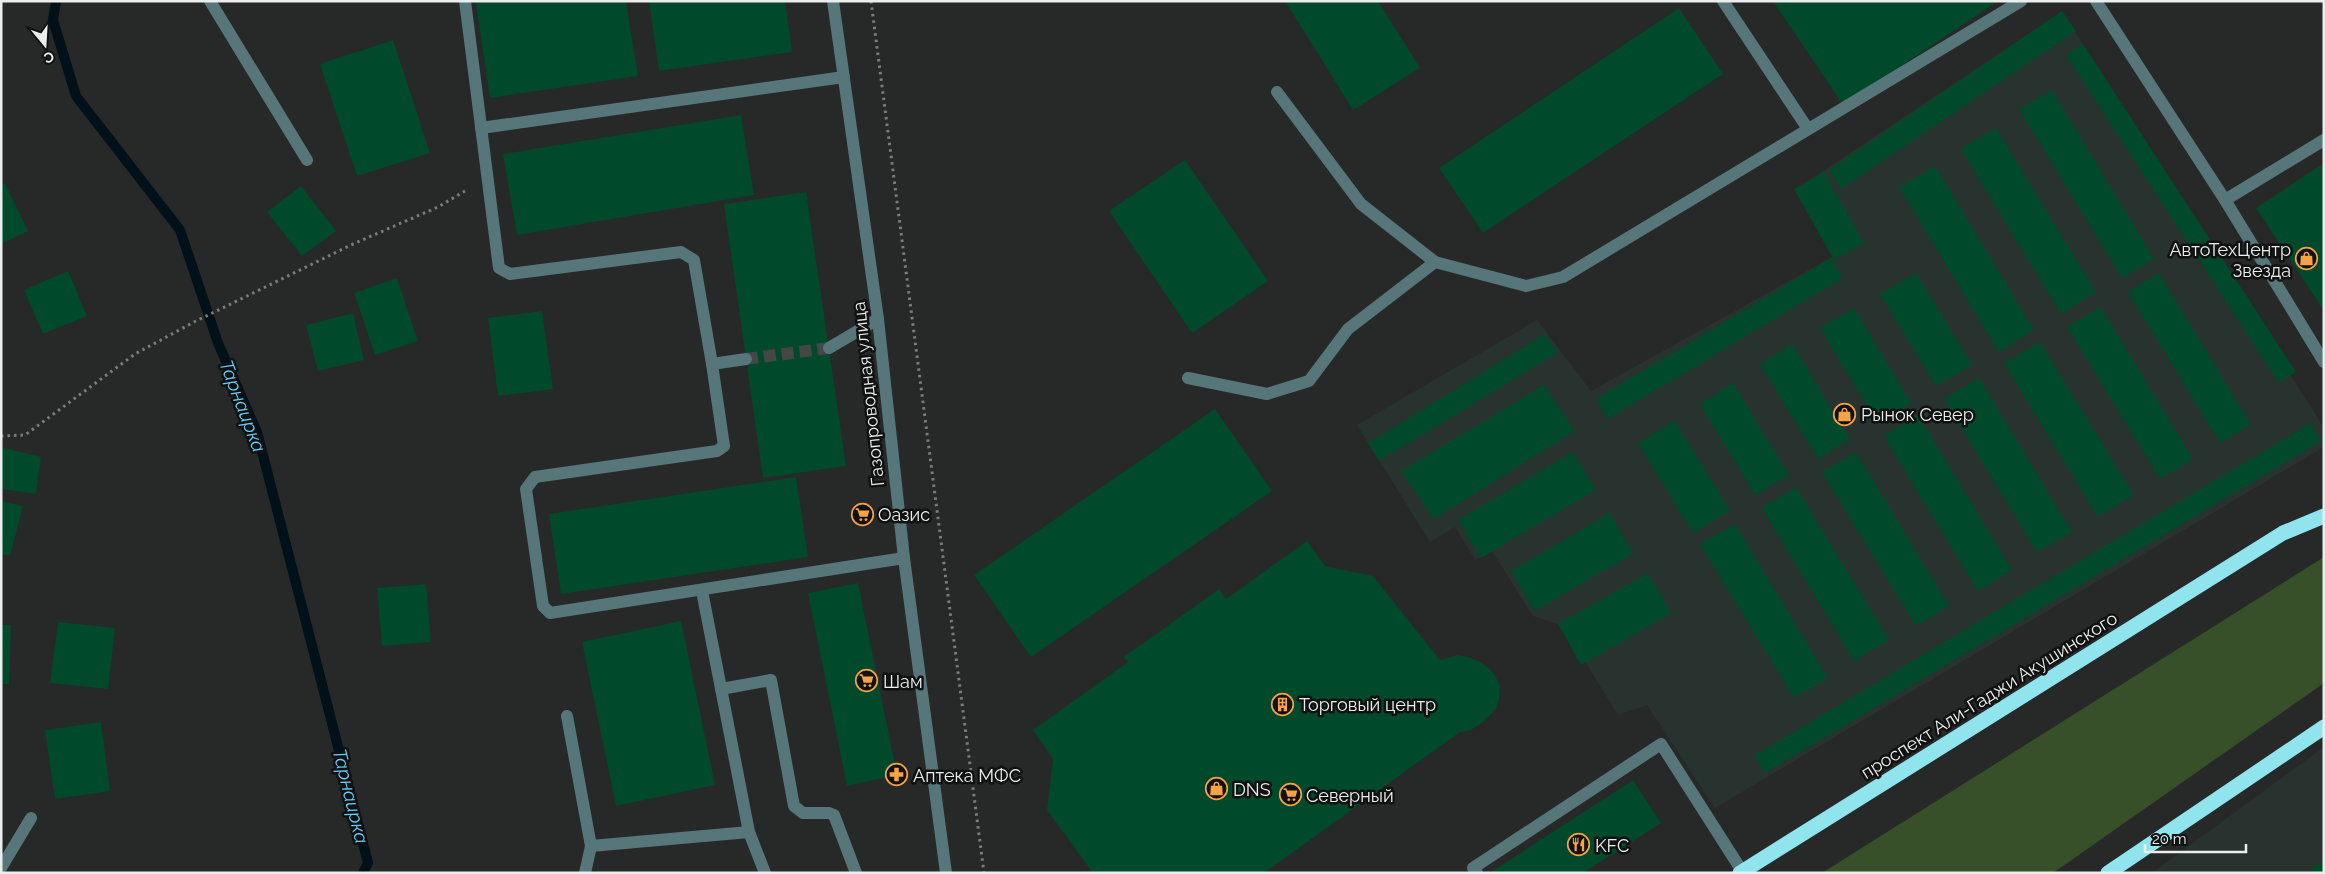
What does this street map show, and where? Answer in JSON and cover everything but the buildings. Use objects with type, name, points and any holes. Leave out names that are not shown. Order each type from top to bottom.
[{"type":"highway","name":"проспект Али-Гаджи Акушинского","points":[[1741,872],[2283,533],[2324,516]]},
{"type":"highway","points":[[2108,873],[2324,727]]},
{"type":"street","points":[[210,1],[307,160]]},
{"type":"street","points":[[465,1],[499,268],[510,274],[681,252],[694,260],[724,446],[717,451],[535,477],[526,489],[543,606],[550,613],[702,591],[904,558]]},
{"type":"street","name":"Газопроводная улица","points":[[833,1],[878,319],[904,558],[946,873]]},
{"type":"street","points":[[1722,1],[1808,129]]},
{"type":"street","points":[[1277,92],[1361,204],[1435,262],[1526,286],[1563,276],[2021,1]]},
{"type":"street","points":[[2096,1],[2225,200],[2324,362]]},
{"type":"street","points":[[481,128],[844,77]]},
{"type":"street","points":[[2225,200],[2324,140]]},
{"type":"street","points":[[1188,378],[1267,394],[1309,381],[1348,329],[1435,262]]},
{"type":"street","points":[[829,348],[878,319]]},
{"type":"street","points":[[712,364],[746,360]]},
{"type":"street","points":[[702,591],[749,832],[765,873]]},
{"type":"street","points":[[721,689],[771,680],[794,806],[803,814],[829,813],[834,815],[856,873]]},
{"type":"street","points":[[567,716],[591,846],[585,873]]},
{"type":"street","points":[[1477,873],[1473,868],[1661,744],[1741,872]]},
{"type":"street","points":[[1,868],[30,818]]},
{"type":"street","points":[[591,846],[749,832]]},
{"type":"path","points":[[871,1],[984,873]]},
{"type":"path","points":[[1,436],[25,435],[135,354],[239,299],[354,244],[438,207],[487,177]]},
{"type":"shaded area","name":"Рынок Север","points":[[2062,11],[2324,428],[2324,447],[1715,808],[1647,705],[1618,715],[1563,626],[1533,616],[1492,551],[1475,560],[1455,527],[1430,542],[1357,425],[1537,320],[1591,391],[1832,257],[1795,190]]},
{"type":"shaded area","points":[[2324,747],[2324,873],[2152,873]]},
{"type":"green space","points":[[2324,557],[2324,683],[2053,873],[1822,873]]},
{"type":"waterway","name":"Тарнаирка","points":[[56,1],[53,20],[76,96],[180,230],[218,343],[257,432],[368,863],[363,873]]},
{"type":"tunnel","points":[[746,359],[829,348]]},
{"type":"place","name":"АвтоТехЦентр Звезда","points":[[2307,259]]},
{"type":"place","name":"Рынок Север","points":[[1845,414]]},
{"type":"place","name":"Оазис","points":[[862,514]]},
{"type":"place","name":"Шам","points":[[867,681]]},
{"type":"place","name":"Торговый центр","points":[[1283,704]]},
{"type":"place","name":"Аптека МФС","points":[[897,775]]},
{"type":"place","name":"DNS","points":[[1217,789]]},
{"type":"place","name":"Северный","points":[[1290,795]]},
{"type":"place","name":"KFC","points":[[1579,845]]}]
